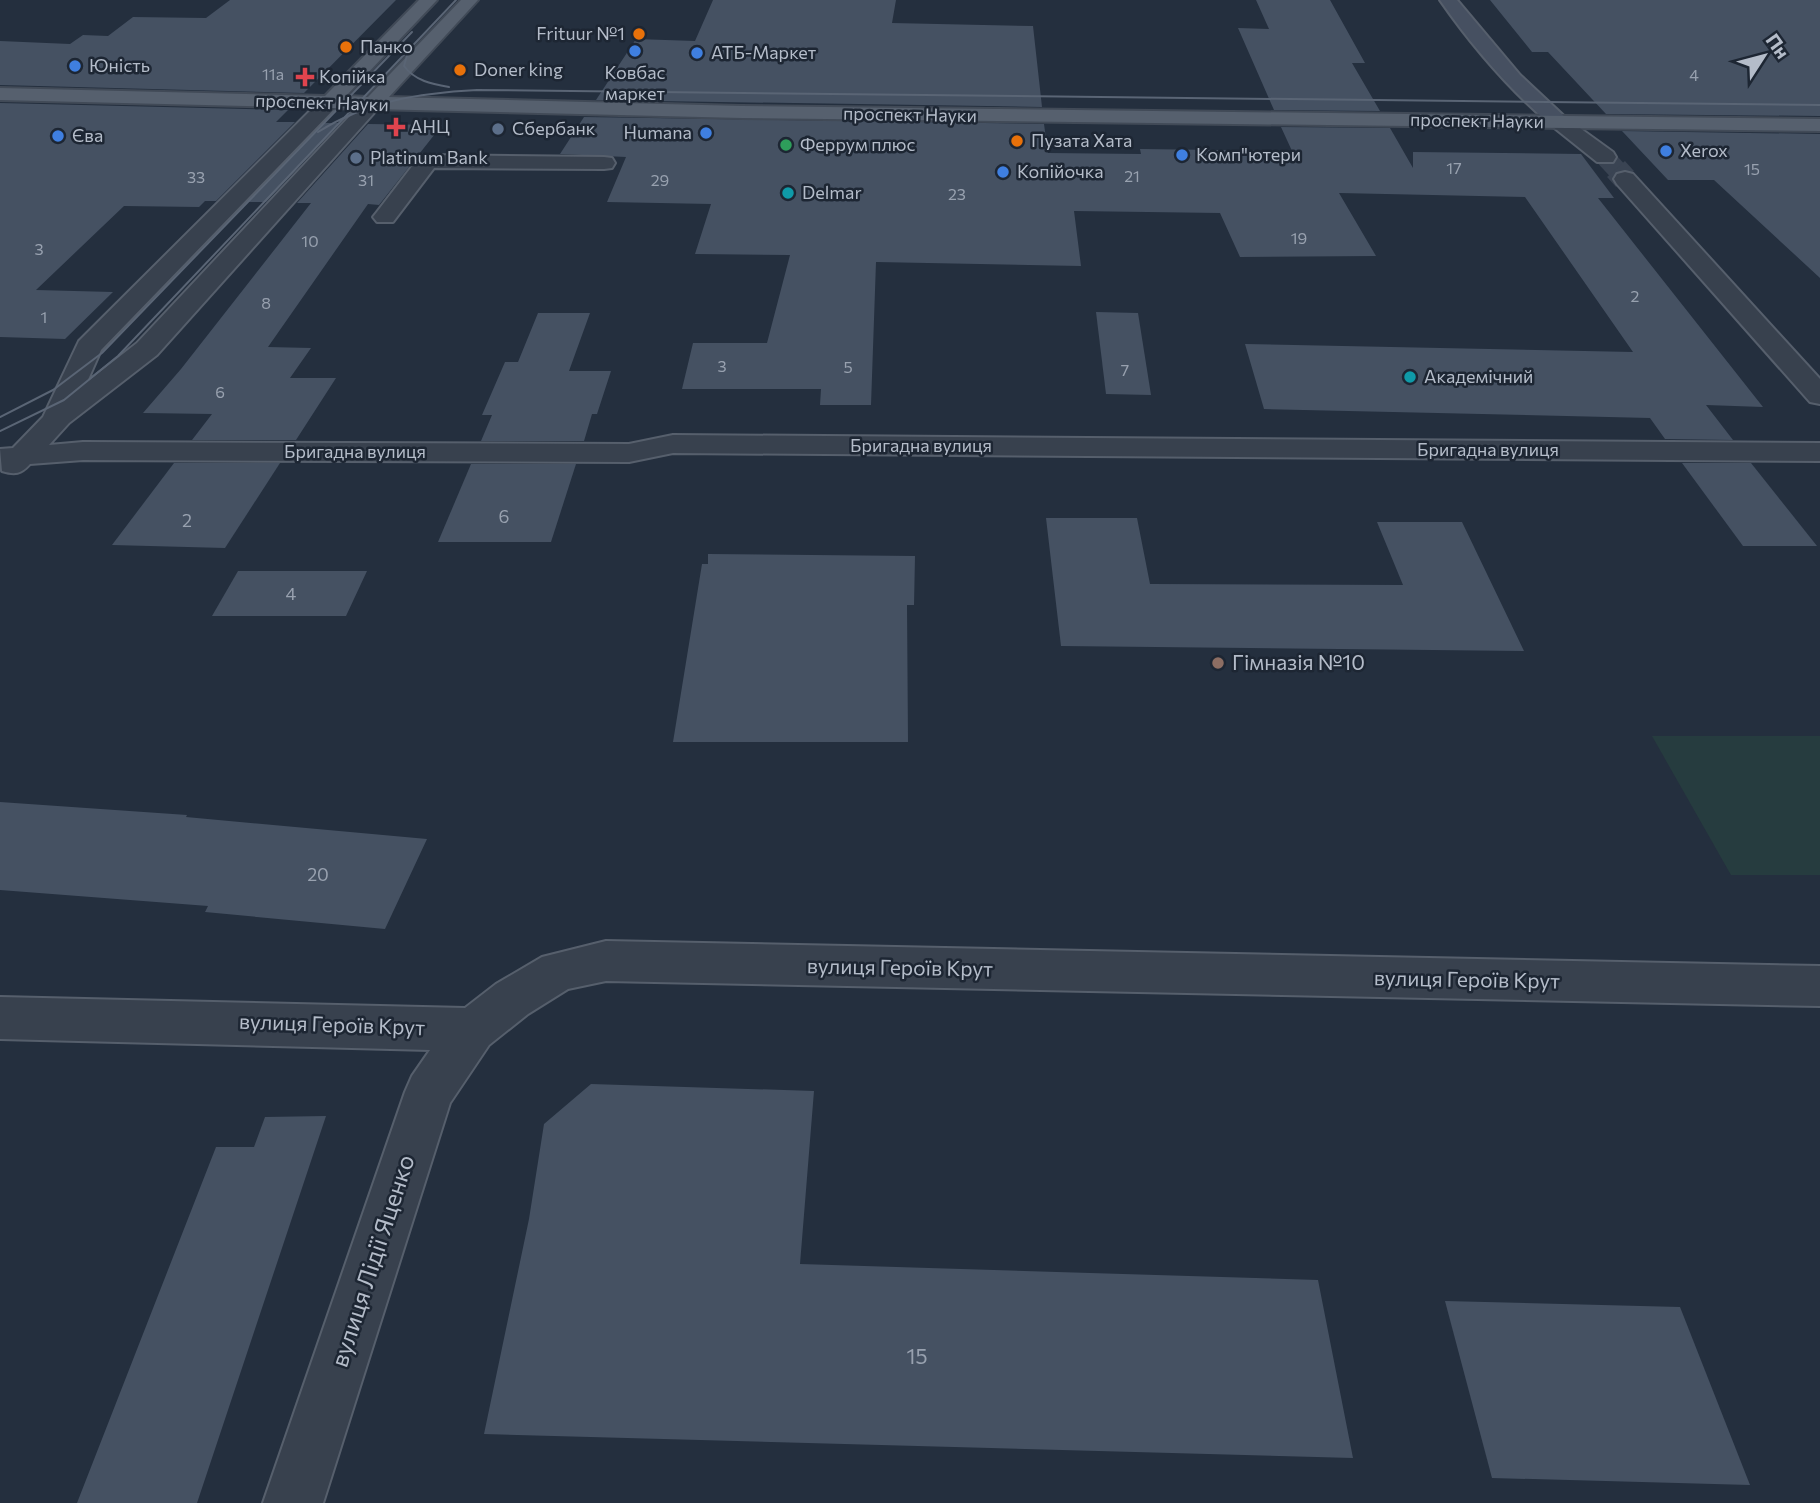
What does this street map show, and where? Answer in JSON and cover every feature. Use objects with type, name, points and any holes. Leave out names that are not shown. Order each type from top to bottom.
[{"type":"main road","points":[[328,103],[429,0]]},
{"type":"main road","points":[[372,104],[470,0]]},
{"type":"main road","name":"проспект Науки","points":[[0,94],[875,114],[1820,125]]},
{"type":"street","points":[[1448,0],[1488,54],[1522,91],[1605,157]]},
{"type":"street","points":[[56,421],[89,347],[328,103]]},
{"type":"street","points":[[0,477],[11,457],[147,349],[372,104]]},
{"type":"street","points":[[385,217],[428,161],[604,163]]},
{"type":"street","points":[[1625,179],[1820,396]]},
{"type":"street","name":"Бригадна вулиця","points":[[11,457],[83,451],[629,453],[673,444],[1820,452]]},
{"type":"street","name":"вулиця Героїв Крут","points":[[0,1018],[473,1030],[512,999],[558,971],[606,961],[1820,986]]},
{"type":"street","name":"вулиця Лідії Яценко","points":[[293,1503],[429,1092],[473,1030]]},
{"type":"green space","points":[[1652,736],[1820,736],[1820,875],[1731,875]]},
{"type":"building","points":[[230,0],[396,0],[304,93],[0,85],[0,41],[70,44],[83,35],[108,36],[133,17],[206,18]]},
{"type":"building","points":[[713,0],[896,0],[892,23],[1033,26],[1042,107],[596,100],[636,39],[695,41]]},
{"type":"building","points":[[1256,0],[1330,0],[1365,63],[1352,63],[1380,111],[1274,110],[1238,28],[1269,29]]},
{"type":"building","points":[[1490,0],[1820,0],[1820,116],[1606,114],[1548,52],[1532,52]]},
{"type":"building","points":[[0,103],[288,110],[276,122],[295,122],[216,201],[205,201],[199,207],[124,206],[36,290],[113,292],[65,339],[0,337]]},
{"type":"building","points":[[584,117],[1044,124],[1048,153],[1141,154],[1140,149],[1292,151],[1281,127],[1390,128],[1413,168],[1413,152],[1581,154],[1614,198],[1598,198],[1763,407],[1706,405],[1733,440],[1665,439],[1650,418],[1264,409],[1245,344],[1633,352],[1525,197],[1339,193],[1376,256],[1240,257],[1220,213],[1074,211],[1081,266],[876,262],[871,405],[820,405],[821,389],[682,389],[693,343],[767,343],[790,255],[695,254],[711,204],[607,202],[626,157],[560,154]]},
{"type":"building","points":[[324,123],[340,123],[266,202],[248,202]]},
{"type":"building","points":[[368,124],[442,125],[379,205],[368,204],[268,347],[311,348],[290,378],[336,378],[296,440],[192,440],[212,414],[143,413],[181,369],[311,203],[297,203]]},
{"type":"building","points":[[1622,131],[1820,134],[1820,278],[1714,180],[1668,180]]},
{"type":"building","points":[[1096,312],[1138,313],[1151,395],[1106,394]]},
{"type":"building","points":[[538,313],[590,313],[569,371],[611,371],[597,414],[592,414],[584,441],[481,441],[492,415],[482,415],[505,362],[518,362]]},
{"type":"building","points":[[174,463],[280,463],[225,548],[112,545]]},
{"type":"building","points":[[1682,463],[1751,463],[1817,546],[1743,546]]},
{"type":"building","points":[[471,464],[576,464],[551,542],[438,542]]},
{"type":"building","points":[[1046,518],[1137,518],[1150,584],[1403,585],[1377,522],[1462,522],[1524,651],[1061,646]]},
{"type":"building","points":[[708,554],[915,556],[914,605],[907,605],[908,742],[673,742],[702,564],[708,564]]},
{"type":"building","points":[[238,571],[367,571],[346,616],[212,616]]},
{"type":"building","points":[[0,802],[187,815],[186,817],[427,839],[385,929],[205,912],[208,906],[0,890]]},
{"type":"building","points":[[591,1084],[814,1091],[800,1264],[1318,1280],[1353,1458],[484,1434],[529,1219],[544,1124]]},
{"type":"building","points":[[326,1116],[197,1503],[77,1503],[216,1147],[254,1147],[265,1117]]},
{"type":"building","points":[[1445,1301],[1680,1307],[1750,1485],[1492,1478]]},
{"type":"tunnel","points":[[1605,157],[1618,171]]},
{"type":"tunnel","points":[[1616,169],[1625,179]]},
{"type":"tram line","points":[[344,118],[456,0]]},
{"type":"tram line","points":[[0,417],[53,390],[102,353],[412,32]]},
{"type":"tram line","points":[[408,52],[404,66],[408,71],[424,81],[449,87]]},
{"type":"tram line","points":[[344,118],[394,100],[477,90],[1820,105]]},
{"type":"tram line","points":[[0,431],[64,400],[118,356],[344,118]]},
{"type":"tram line","points":[[318,132],[344,118]]},
{"type":"place","name":"Frituur №1","points":[[639,34]]},
{"type":"place","name":"Панко","points":[[346,47]]},
{"type":"place","name":"Ковбас маркет","points":[[635,51]]},
{"type":"place","name":"АТБ-Маркет","points":[[697,53]]},
{"type":"place","name":"Юність","points":[[75,66]]},
{"type":"place","name":"Doner king","points":[[460,70]]},
{"type":"place","name":"Копійка","points":[[305,77]]},
{"type":"place","name":"АНЦ","points":[[396,127]]},
{"type":"place","name":"Сбербанк","points":[[498,129]]},
{"type":"place","name":"Humana","points":[[706,133]]},
{"type":"place","name":"Єва","points":[[58,136]]},
{"type":"place","name":"Пузата Хата","points":[[1017,141]]},
{"type":"place","name":"Феррум плюс","points":[[786,145]]},
{"type":"place","name":"Xerox","points":[[1666,151]]},
{"type":"place","name":"Комп\"ютери","points":[[1182,155]]},
{"type":"place","name":"Platinum Bank","points":[[356,158]]},
{"type":"place","name":"Копійочка","points":[[1003,172]]},
{"type":"place","name":"Delmar","points":[[788,193]]},
{"type":"place","name":"Академічний","points":[[1410,377]]},
{"type":"place","name":"Гімназія №10","points":[[1218,663]]}]
